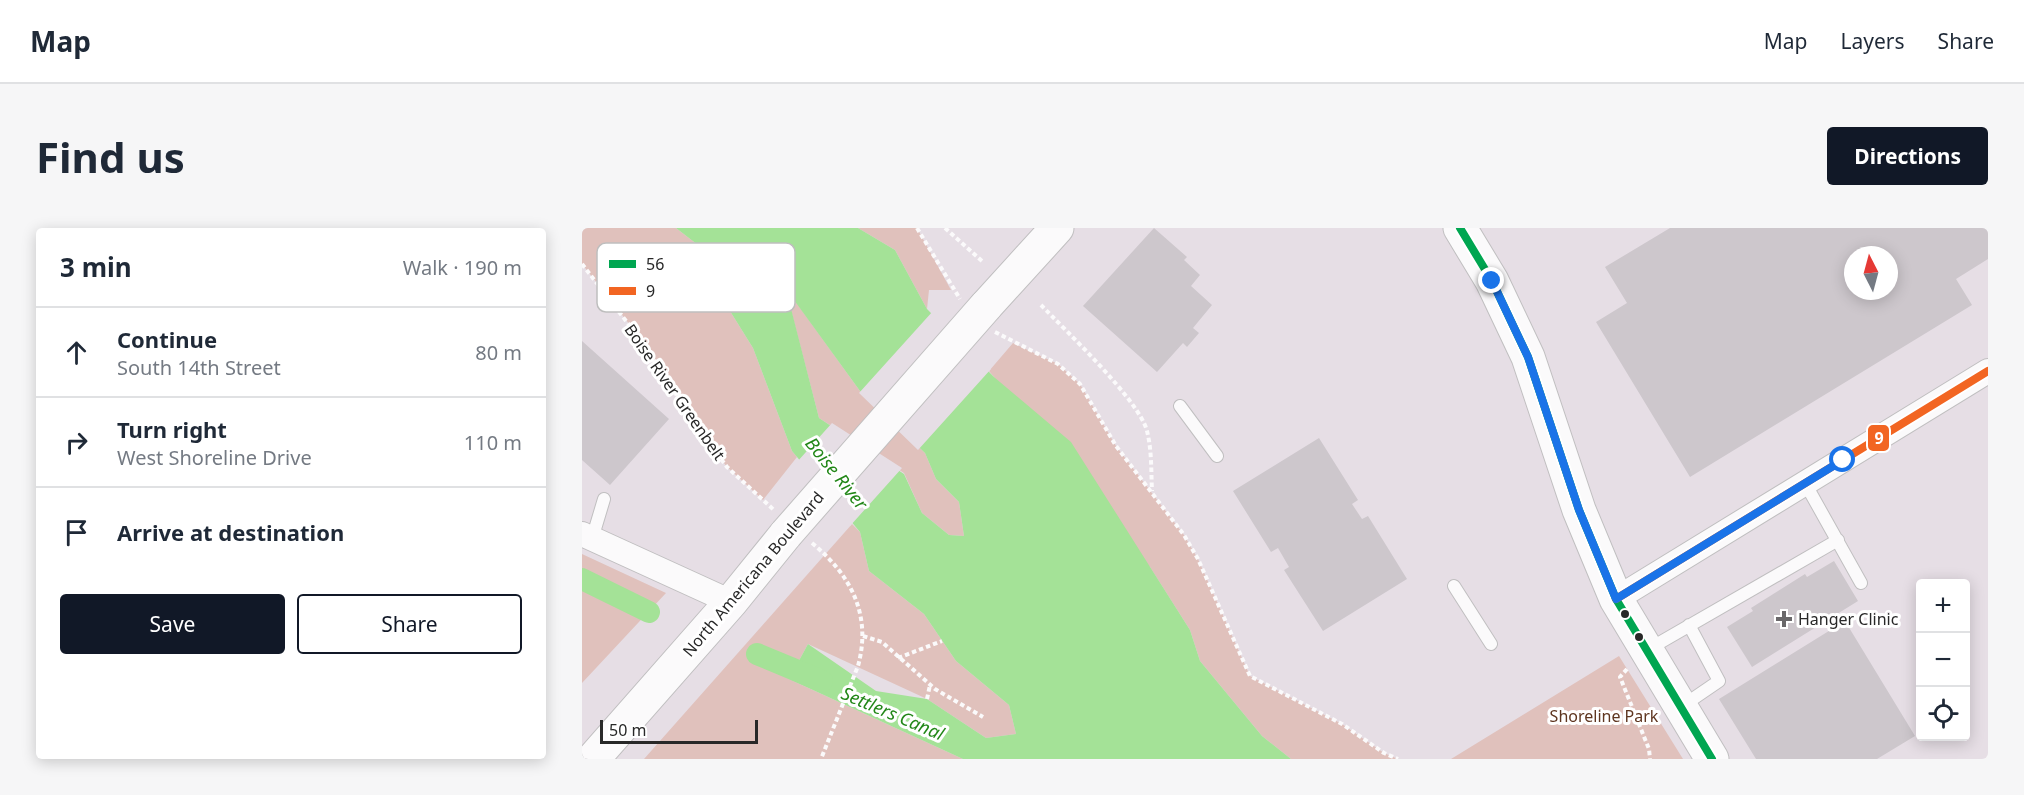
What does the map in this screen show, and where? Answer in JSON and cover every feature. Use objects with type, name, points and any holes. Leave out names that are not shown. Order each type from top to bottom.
[{"type":"street","name":"North Americana Boulevard","points":[[593,759],[1057,228]]},
{"type":"street","points":[[1460,228],[1492,281],[1528,357],[1579,510],[1616,599],[1637,659],[1681,707],[1713,759]]},
{"type":"street","points":[[1616,599],[1988,371]]},
{"type":"street","points":[[587,536],[731,602]]},
{"type":"lane","points":[[1180,406],[1217,456]]},
{"type":"lane","points":[[1805,483],[1862,583]]},
{"type":"lane","points":[[587,536],[604,499]]},
{"type":"lane","points":[[1637,659],[1689,625],[1838,540]]},
{"type":"lane","points":[[1454,586],[1491,644]]},
{"type":"lane","points":[[1681,707],[1719,681],[1689,625]]},
{"type":"path","points":[[917,228],[947,281],[980,314],[1069,372],[1096,407],[1116,446],[1184,535],[1198,559],[1250,676],[1342,724],[1384,753],[1398,759]]},
{"type":"path","points":[[945,228],[982,261]]},
{"type":"path","name":"Boise River Greenbelt","points":[[582,264],[597,283]]},
{"type":"path","points":[[1041,305],[1090,354],[1139,413],[1147,430],[1151,453],[1152,492]]},
{"type":"path","name":"Boise River Greenbelt","points":[[619,312],[727,467],[792,530],[833,560],[852,589],[862,620],[863,636],[858,666],[821,759]]},
{"type":"path","points":[[863,636],[882,642],[930,685],[983,717]]},
{"type":"path","points":[[898,658],[942,641]]},
{"type":"path","points":[[1637,659],[1620,678],[1649,749],[1650,759]]},
{"type":"path","points":[[927,699],[930,685]]},
{"type":"green space","points":[[582,228],[676,228],[695,243],[597,243],[597,283],[582,264]]},
{"type":"green space","points":[[858,228],[917,228],[951,290],[929,290],[927,309],[895,250]]},
{"type":"green space","points":[[795,301],[860,391],[925,453],[936,479],[959,502],[964,536],[949,535],[922,513],[904,473],[819,418],[791,312],[795,312]]},
{"type":"green space","points":[[620,312],[731,312],[753,348],[792,451],[797,457],[763,500],[727,467],[702,434],[641,339]]},
{"type":"green space","points":[[1013,343],[1058,364],[1080,384],[1116,446],[1184,535],[1198,559],[1250,676],[1342,724],[1384,753],[1398,759],[1291,759],[1262,736],[1200,661],[1190,630],[1150,567],[989,371]]},
{"type":"green space","points":[[852,524],[860,532],[869,571],[924,614],[956,661],[1009,705],[1016,734],[986,738],[927,699],[808,644],[789,679],[963,759],[644,759]]},
{"type":"green space","points":[[582,554],[666,593],[582,683]]},
{"type":"green space","name":"Shoreline Park","points":[[1619,656],[1683,759],[1451,759]]},
{"type":"water","name":"Boise River","points":[[676,228],[858,228],[895,250],[927,309],[994,377],[1071,442],[1190,630],[1200,661],[1262,736],[1291,759],[963,759],[789,679],[808,644],[876,691],[927,699],[986,738],[1016,734],[1009,705],[956,661],[924,614],[869,571],[860,532],[792,451],[753,348],[731,312],[792,312],[819,418],[904,474],[922,513],[949,535],[964,536],[959,502],[936,479],[925,453],[860,391],[795,301],[795,243],[695,243]]},
{"type":"pier","points":[[933,311],[991,369],[918,450],[859,393]]},
{"type":"pier","points":[[832,423],[902,468],[850,526],[797,462]]},
{"type":"building","points":[[1154,228],[1187,257],[1184,260],[1200,275],[1191,286],[1212,305],[1193,328],[1199,333],[1187,347],[1183,343],[1157,372],[1083,306]]},
{"type":"building","points":[[1670,228],[1988,228],[1988,259],[1956,279],[1972,305],[1690,477],[1596,322],[1627,303],[1605,267]]},
{"type":"building","points":[[582,341],[669,419],[610,485],[582,460]]},
{"type":"building","points":[[1319,438],[1358,500],[1352,504],[1362,519],[1368,516],[1407,579],[1323,631],[1284,570],[1289,567],[1278,548],[1271,552],[1233,491]]},
{"type":"building","name":"Hanger Clinic","points":[[1834,561],[1858,601],[1752,667],[1727,627],[1753,611],[1751,608],[1805,574],[1807,577]]},
{"type":"building","points":[[1845,621],[1915,736],[1877,759],[1756,759],[1719,699]]},
{"type":"waterway","name":"Settlers Canal","points":[[582,579],[649,612]]},
{"type":"waterway","name":"Settlers Canal","points":[[757,654],[822,681]]},
{"type":"transit line","name":"56","points":[[1460,228],[1492,281],[1528,357],[1579,510],[1616,599],[1712,759]]},
{"type":"transit line","name":"9","points":[[1616,599],[1988,371]]},
{"type":"place","name":"Hanger Clinic","points":[[1784,619]]},
{"type":"route","points":[[1492,281],[1528,357],[1579,510],[1616,599],[1843,460]]}]
